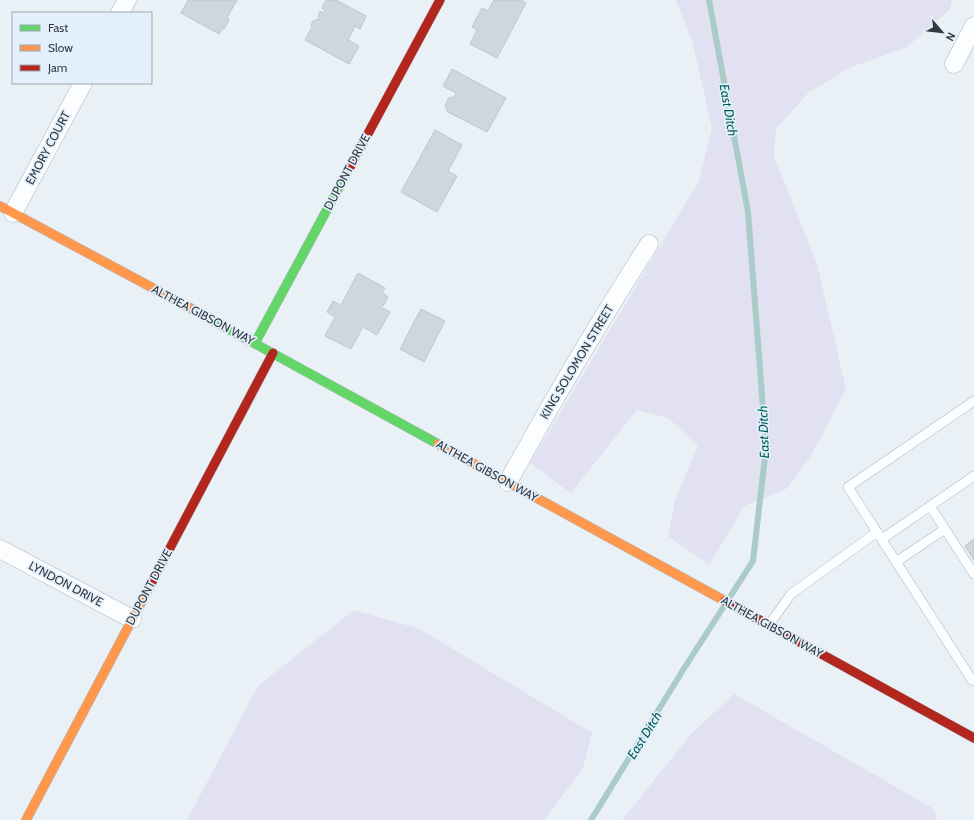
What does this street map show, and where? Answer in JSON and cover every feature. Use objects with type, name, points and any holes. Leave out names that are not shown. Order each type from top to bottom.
[{"type":"street","points":[[121,12],[127,0]]},
{"type":"street","name":"DUPONT DRIVE","points":[[255,343],[440,0]]},
{"type":"street","points":[[954,64],[974,26]]},
{"type":"street","name":"EMORY COURT","points":[[6,209],[82,84]]},
{"type":"street","name":"ALTHEA GIBSON WAY","points":[[6,209],[255,343],[974,738]]},
{"type":"street","name":"KING SOLOMON STREET","points":[[508,482],[603,316],[649,244]]},
{"type":"street","name":"DUPONT DRIVE","points":[[26,820],[273,353]]},
{"type":"street","name":"LYNDON DRIVE","points":[[0,549],[132,619]]},
{"type":"lane","points":[[974,401],[848,487],[974,681]]},
{"type":"lane","points":[[769,625],[791,594],[879,536],[930,506],[974,476]]},
{"type":"lane","points":[[930,506],[974,574]]},
{"type":"lane","points":[[896,562],[945,529]]},
{"type":"shaded area","points":[[676,0],[952,0],[950,9],[907,47],[849,68],[809,92],[776,129],[774,156],[817,264],[846,389],[812,454],[786,489],[744,506],[709,565],[668,536],[675,501],[698,445],[668,418],[637,410],[571,493],[530,463],[699,181],[712,128],[692,40]]},
{"type":"shaded area","points":[[354,610],[420,629],[592,733],[583,769],[544,820],[187,820],[258,686]]},
{"type":"shaded area","points":[[734,694],[934,809],[937,820],[622,820],[691,734]]},
{"type":"building","points":[[188,0],[237,0],[227,18],[229,20],[219,34],[181,13]]},
{"type":"building","points":[[326,0],[336,0],[366,16],[360,29],[355,26],[348,40],[359,46],[349,64],[305,40],[312,27],[311,25],[313,21],[316,19],[319,20],[320,18],[318,17],[320,11],[323,13],[325,10],[322,8]]},
{"type":"building","points":[[494,0],[521,0],[526,3],[497,58],[470,44],[477,30],[472,27],[482,8],[488,11]]},
{"type":"building","points":[[452,69],[506,98],[487,132],[448,112],[445,106],[448,99],[452,97],[454,98],[456,93],[443,86]]},
{"type":"building","points":[[435,130],[462,145],[448,171],[457,176],[437,212],[401,192]]},
{"type":"building","points":[[358,273],[385,288],[382,293],[388,297],[383,306],[377,303],[377,305],[390,312],[377,335],[363,327],[351,349],[325,336],[335,317],[327,312],[333,301],[341,305]]},
{"type":"building","points":[[421,309],[445,321],[424,362],[400,349]]},
{"type":"building","points":[[974,539],[974,560],[965,546]]},
{"type":"waterway","name":"East Ditch","points":[[591,820],[683,670],[753,561],[766,448],[748,212],[709,0]]},
{"type":"traffic: fast","points":[[255,343],[350,167]]},
{"type":"traffic: fast","points":[[190,308],[438,444]]},
{"type":"traffic: slow","points":[[0,206],[190,308]]},
{"type":"traffic: slow","points":[[438,444],[725,601]]},
{"type":"traffic: slow","points":[[26,820],[152,582]]},
{"type":"traffic: jam","points":[[350,167],[440,0]]},
{"type":"traffic: jam","points":[[152,582],[273,353]]},
{"type":"traffic: jam","points":[[725,601],[974,738]]}]
